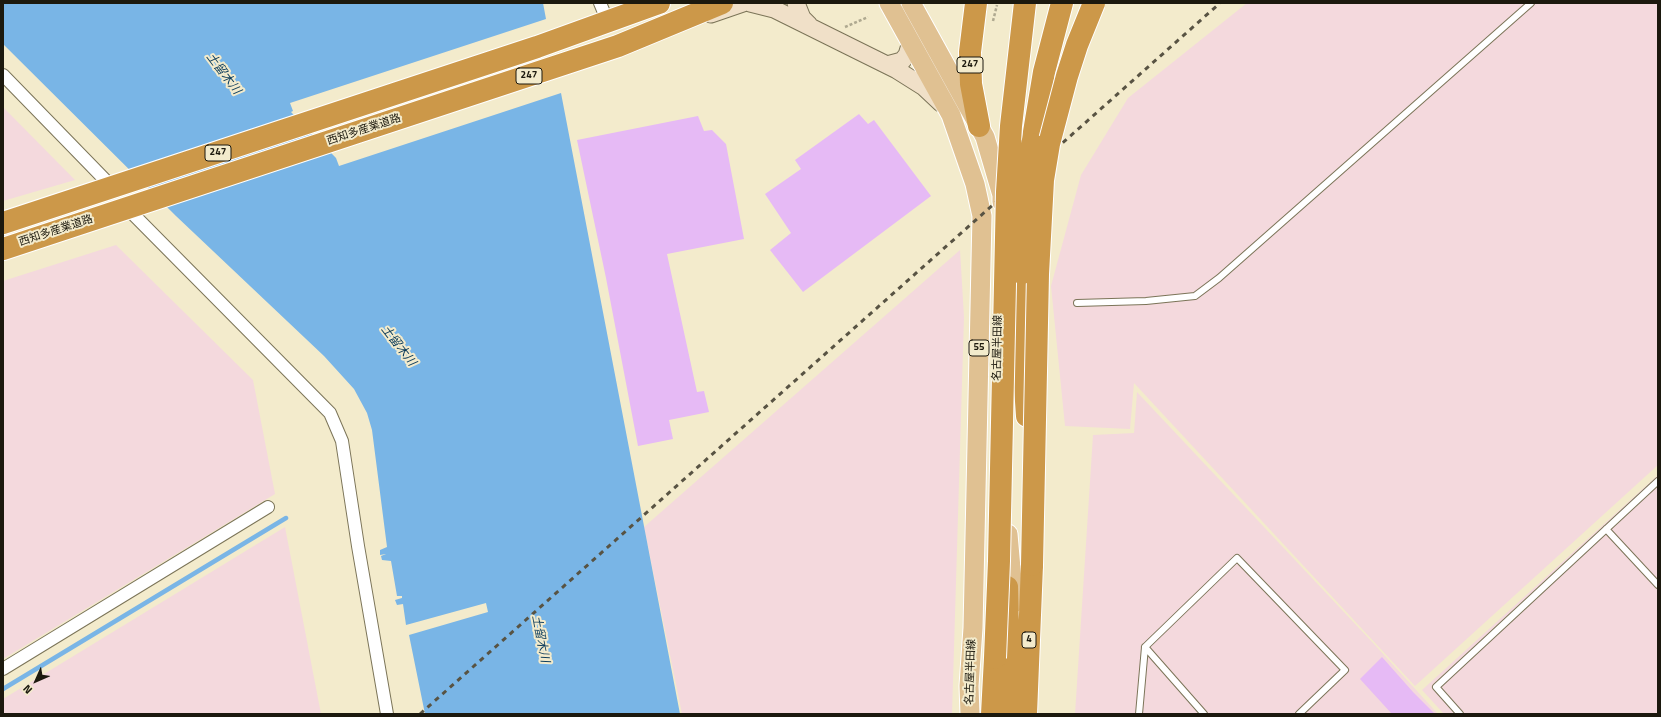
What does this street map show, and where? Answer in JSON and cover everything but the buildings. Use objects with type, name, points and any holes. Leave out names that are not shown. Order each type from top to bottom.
[{"type":"highway","name":"247","points":[[3,223],[313,122],[604,12],[659,3]]},
{"type":"highway","name":"西知多産業道路","points":[[3,249],[618,46],[722,3]]},
{"type":"highway","name":"247","points":[[976,3],[970,52],[971,84],[979,126]]},
{"type":"highway","points":[[994,658],[991,559],[991,272],[998,135],[1009,3]]},
{"type":"highway","points":[[992,714],[1000,561],[1007,192],[1011,126],[1024,3]]},
{"type":"highway","points":[[1032,495],[1022,342],[1022,227],[1025,186],[1044,72],[1062,3]]},
{"type":"highway","points":[[1032,495],[1038,274],[1044,180],[1049,144],[1067,76],[1077,45],[1094,3]]},
{"type":"highway","name":"4","points":[[1025,714],[1032,565],[1032,495]]},
{"type":"highway","points":[[1004,496],[1010,714]]},
{"type":"main road","name":"名古屋半田線","points":[[889,3],[951,115],[975,184],[982,216],[973,628],[969,686],[970,714]]},
{"type":"main road","name":"名古屋半田線","points":[[911,3],[985,137],[1002,195],[997,383],[1004,496],[1025,714]]},
{"type":"street","points":[[618,46],[743,3]]},
{"type":"street","points":[[750,3],[774,9],[887,65],[924,87],[951,115]]},
{"type":"street","points":[[796,3],[802,18],[810,27]]},
{"type":"street","points":[[887,65],[902,61],[907,56],[911,42]]},
{"type":"street","points":[[3,75],[118,185]]},
{"type":"street","points":[[134,206],[330,413],[342,441],[358,546],[387,714]]},
{"type":"street","points":[[3,669],[268,507]]},
{"type":"lane","points":[[1077,303],[1146,301],[1195,296],[1219,278],[1531,3]]},
{"type":"lane","points":[[1460,714],[1436,687],[1658,481]]},
{"type":"lane","points":[[1606,529],[1658,585]]},
{"type":"lane","points":[[1139,714],[1145,647],[1237,558],[1345,670],[1299,714]]},
{"type":"lane","points":[[1145,647],[1204,714]]},
{"type":"path","points":[[843,28],[868,17]]},
{"type":"shaded area","points":[[1247,3],[1658,3],[1658,465],[1415,686],[1134,383],[1130,429],[1065,426],[1051,286],[1081,175],[1128,98]]},
{"type":"shaded area","points":[[3,107],[75,180],[3,201]]},
{"type":"shaded area","points":[[116,245],[253,380],[275,494],[3,659],[3,281]]},
{"type":"shaded area","points":[[960,250],[964,317],[952,714],[682,714],[644,527]]},
{"type":"shaded area","points":[[1137,392],[1438,714],[1075,714],[1093,435],[1134,433]]},
{"type":"shaded area","points":[[1658,475],[1658,714],[1444,714],[1422,690]]},
{"type":"shaded area","points":[[285,527],[321,714],[3,714],[3,699]]},
{"type":"water","name":"土留木川","points":[[3,3],[543,3],[546,19],[290,103],[293,111],[291,112],[336,158],[339,166],[561,93],[680,714],[425,714],[409,635],[488,612],[486,603],[406,625],[403,604],[397,605],[395,600],[402,598],[402,596],[397,596],[391,561],[382,560],[381,556],[386,554],[380,555],[380,550],[387,547],[372,430],[367,413],[354,389],[324,356],[176,216],[3,44]]},
{"type":"waterway","points":[[3,689],[286,518]]},
{"type":"railway","points":[[420,714],[1220,3]]}]
